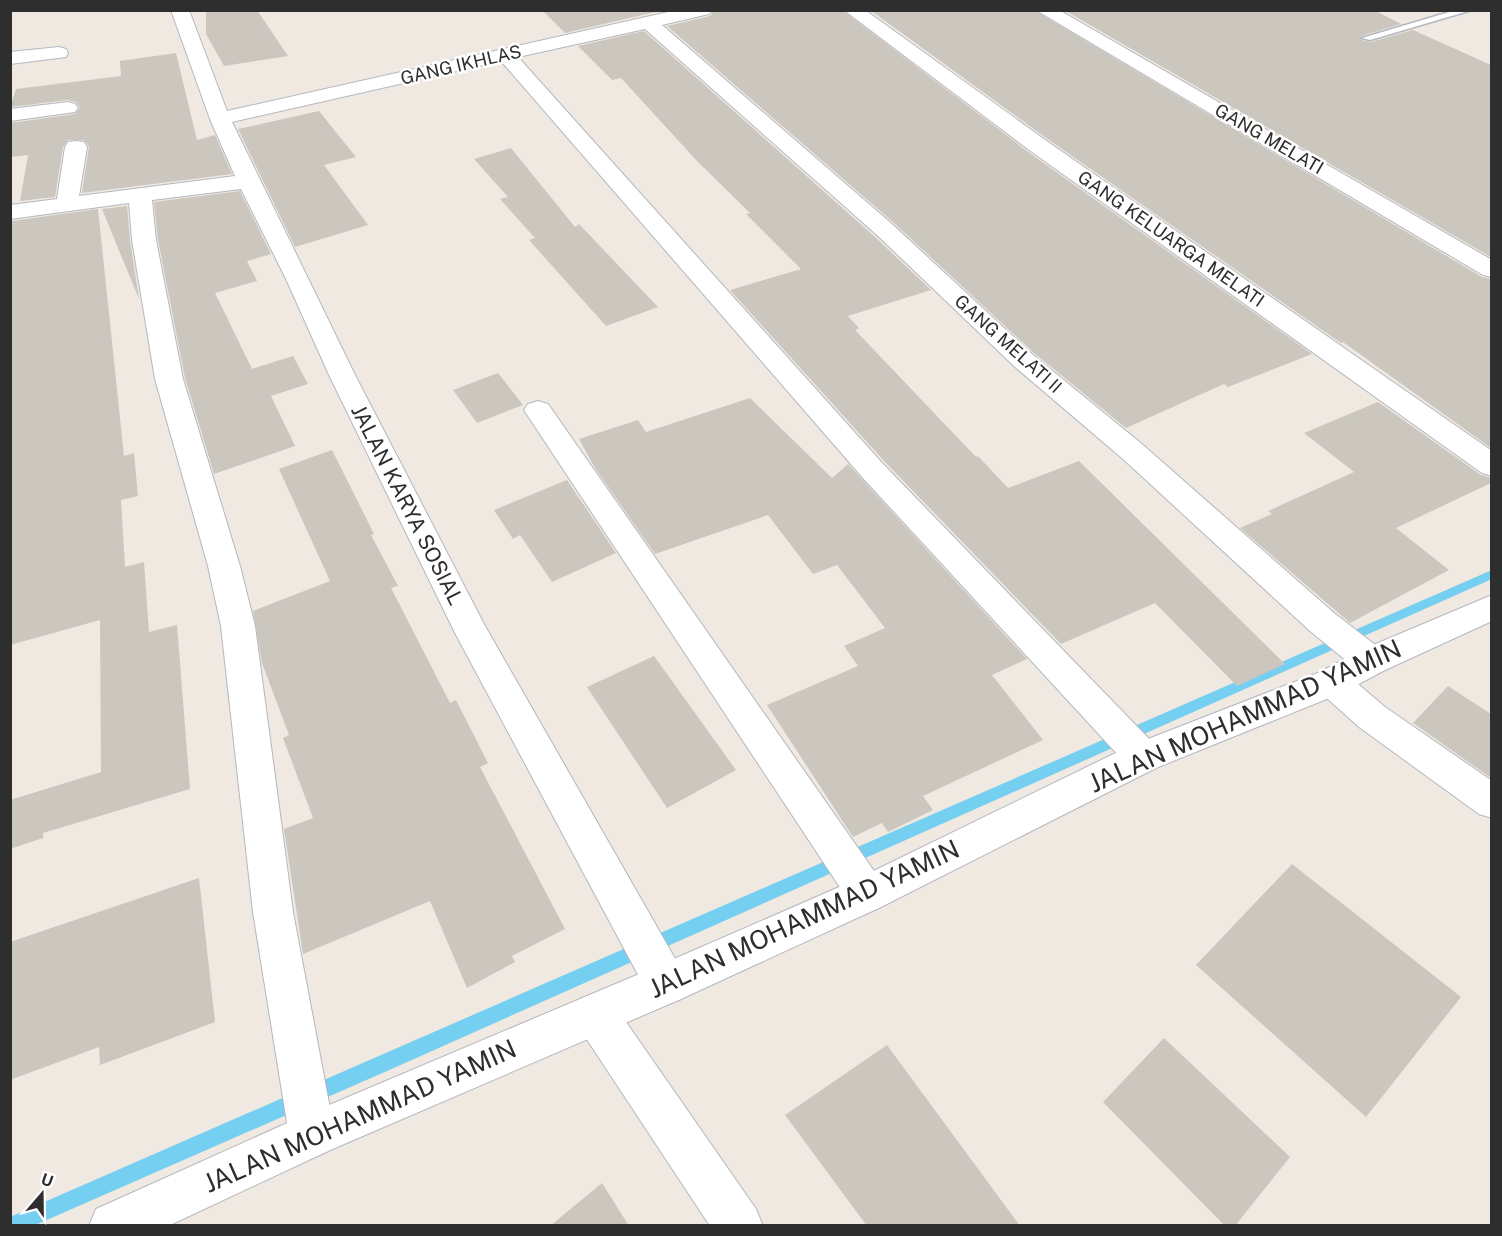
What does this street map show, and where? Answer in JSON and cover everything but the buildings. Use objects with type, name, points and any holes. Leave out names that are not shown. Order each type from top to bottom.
[{"type":"street","name":"JALAN KARYA SOSIAL","points":[[180,10],[220,119],[342,375],[472,633],[666,984]]},
{"type":"street","name":"GANG IKHLAS","points":[[220,119],[703,10]]},
{"type":"street","name":"GANG KELUARGA MELATI","points":[[853,10],[1040,147],[1491,466]]},
{"type":"street","name":"GANG MELATI","points":[[1045,10],[1267,137],[1491,270]]},
{"type":"street","name":"GANG MELATI II","points":[[649,23],[885,230],[1024,361],[1132,452],[1322,622],[1371,661]]},
{"type":"street","points":[[10,58],[59,53]]},
{"type":"street","points":[[506,55],[873,471],[1143,757]]},
{"type":"street","points":[[10,115],[68,108]]},
{"type":"street","points":[[67,204],[76,147]]},
{"type":"street","points":[[10,212],[248,181]]},
{"type":"street","points":[[140,194],[144,240],[169,379],[224,566],[238,626],[273,912],[312,1135]]},
{"type":"street","points":[[538,410],[867,894]]},
{"type":"street","name":"JALAN MOHAMMAD YAMIN","points":[[113,1226],[312,1135],[666,984],[867,894],[1143,757],[1332,682],[1371,661],[1491,607]]},
{"type":"street","points":[[1332,682],[1372,717],[1491,802]]},
{"type":"street","points":[[595,1014],[739,1226]]},
{"type":"lane","points":[[1367,38],[1468,10]]},
{"type":"waterway","points":[[11,1226],[1492,574]]}]
